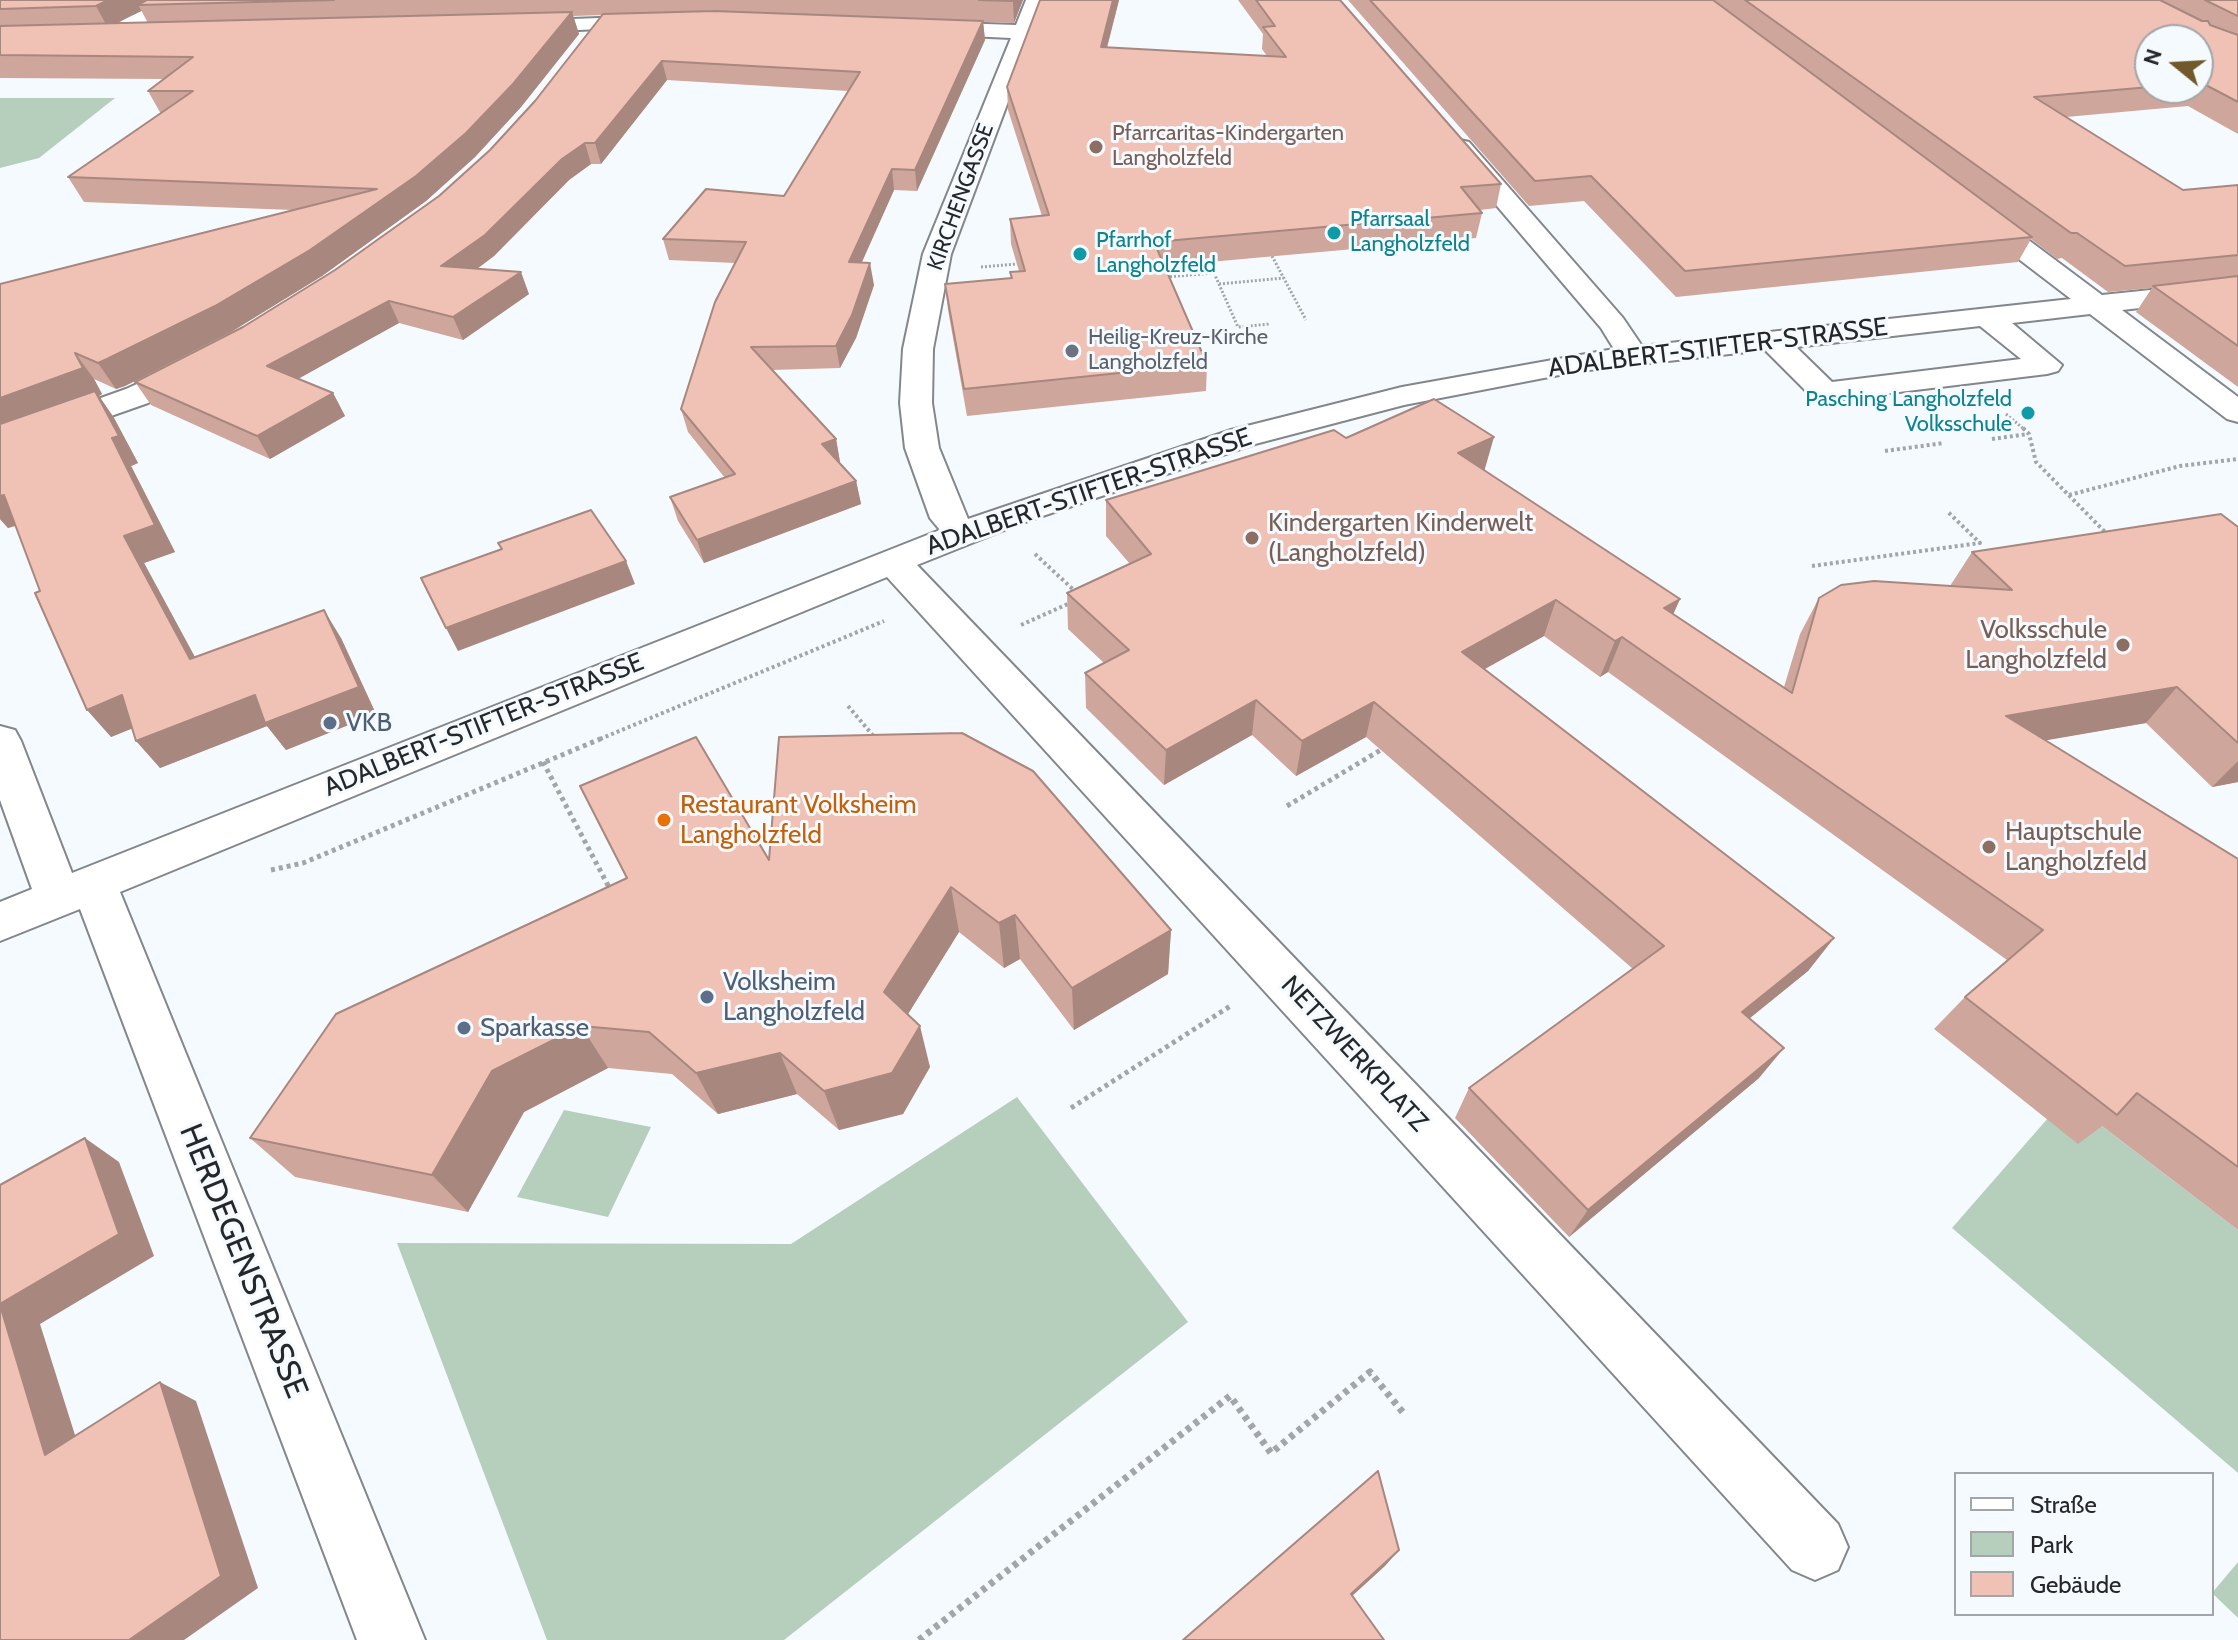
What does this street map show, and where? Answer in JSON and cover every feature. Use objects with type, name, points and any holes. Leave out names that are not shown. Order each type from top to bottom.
[{"type":"street","points":[[112,37],[128,25],[180,0]]},
{"type":"street","name":"KIRCHENGASSE","points":[[963,534],[942,507],[922,448],[916,403],[918,349],[937,254],[1036,0]]},
{"type":"street","points":[[501,27],[678,22]]},
{"type":"street","points":[[588,44],[601,24]]},
{"type":"street","points":[[901,27],[1023,32]]},
{"type":"street","points":[[84,38],[158,36]]},
{"type":"street","points":[[1445,129],[1613,324],[1633,356]]},
{"type":"street","points":[[1955,198],[2238,412]]},
{"type":"street","name":"ADALBERT-STIFTER-STRASSE","points":[[0,922],[963,534],[1157,464],[1322,415],[1526,371],[1633,356],[2238,289]]},
{"type":"street","points":[[1772,341],[1825,392],[2047,365],[1985,316]]},
{"type":"street","points":[[0,445],[137,396],[219,354]]},
{"type":"street","name":"NETZWERKPLATZ","points":[[893,562],[1815,1547]]},
{"type":"street","name":"HERDEGENSTRASSE","points":[[0,741],[76,890],[391,1640]]},
{"type":"path","points":[[1272,256],[1306,320]]},
{"type":"path","points":[[1167,277],[1214,273],[1238,327],[1270,324]]},
{"type":"path","points":[[1219,284],[1284,278]]},
{"type":"path","points":[[1992,439],[2029,434],[2036,462],[2111,538]]},
{"type":"path","points":[[1885,451],[1944,443]]},
{"type":"path","points":[[2069,495],[2180,466],[2238,459]]},
{"type":"path","points":[[1812,566],[1980,543],[1948,512]]},
{"type":"path","points":[[973,647],[1082,597],[1025,545]]},
{"type":"path","points":[[848,706],[884,749]]},
{"type":"path","points":[[1287,806],[1384,748]]},
{"type":"path","points":[[543,763],[616,900]]},
{"type":"path","points":[[1071,1108],[1279,974]]},
{"type":"path","points":[[919,1640],[1230,1396],[1271,1453],[1370,1372],[1405,1415]]},
{"type":"green space","points":[[0,98],[115,98],[39,158],[0,168]]},
{"type":"green space","points":[[1017,1097],[1188,1322],[784,1640],[547,1640],[397,1243],[791,1244]]},
{"type":"green space","points":[[564,1110],[651,1127],[608,1217],[517,1197]]},
{"type":"green space","points":[[2048,1118],[2098,1123],[2238,1230],[2238,1473],[1952,1228]]},
{"type":"green space","points":[[2238,1562],[2238,1618],[2214,1595],[2214,1591]]},
{"type":"building","points":[[0,0],[108,0],[96,6],[0,9]]},
{"type":"building","points":[[147,0],[334,0],[138,5]]},
{"type":"building","points":[[1040,0],[1113,0],[1101,47],[1286,57],[1263,27],[1275,26],[1256,0],[1340,0],[1501,184],[1461,187],[1482,213],[1154,242],[1207,364],[964,389],[945,284],[1012,278],[1010,272],[1025,271],[1010,219],[1049,215],[1007,87]]},
{"type":"building","points":[[1370,0],[1713,0],[2032,237],[1685,271],[1591,176],[1535,181]]},
{"type":"building","points":[[1745,0],[2160,0],[2202,21],[2208,21],[2210,24],[2134,24],[2134,88],[2034,97],[2183,190],[2238,185],[2238,255],[2125,266],[2077,233],[2071,233]]},
{"type":"building","points":[[2205,0],[2238,0],[2238,16]]},
{"type":"building","points":[[714,11],[983,21],[915,170],[892,169],[849,262],[870,263],[852,315],[836,346],[751,347],[836,439],[822,444],[856,481],[697,540],[670,497],[735,474],[681,409],[715,302],[746,242],[663,239],[706,189],[784,196],[860,72],[662,61],[595,143],[585,143],[562,159],[485,235],[441,266],[521,272],[453,317],[389,301],[267,366],[333,393],[257,436],[135,382],[243,327],[335,270],[439,196],[490,150],[535,101],[603,14]]},
{"type":"building","points":[[572,12],[513,84],[466,133],[416,176],[310,250],[215,306],[107,359],[98,363],[75,353],[83,368],[0,398],[0,284],[377,189],[68,177],[193,91],[148,91],[193,57],[0,55],[0,26]]},
{"type":"building","points":[[2214,26],[2238,35],[2238,102],[2214,89]]},
{"type":"building","points":[[2238,276],[2238,346],[2153,286]]},
{"type":"building","points":[[95,391],[119,436],[112,438],[155,525],[124,536],[190,659],[324,610],[359,687],[265,723],[255,695],[136,741],[122,695],[87,710],[35,593],[40,591],[4,495],[0,496],[0,424]]},
{"type":"building","points":[[1434,399],[1494,437],[1458,453],[1680,599],[1664,608],[1792,693],[1819,598],[1841,585],[1874,581],[2012,590],[1972,552],[2221,514],[2238,527],[2238,743],[2177,687],[2006,716],[2238,859],[2238,1167],[2137,1093],[2117,1115],[1965,997],[2043,930],[1622,637],[1615,641],[1556,600],[1462,652],[1834,938],[1742,1012],[1784,1048],[1588,1210],[1469,1088],[1664,946],[1374,702],[1302,741],[1256,700],[1166,750],[1085,673],[1129,650],[1067,593],[1151,554],[1106,500],[1334,430],[1346,438]]},
{"type":"building","points":[[591,510],[626,561],[446,628],[421,578],[502,549],[498,543]]},
{"type":"building","name":"Volksheim Langholzfeld","points":[[962,733],[1033,771],[1171,930],[1072,988],[1015,915],[999,923],[951,887],[884,992],[920,1026],[892,1073],[824,1091],[780,1053],[696,1073],[649,1032],[581,1026],[492,1071],[432,1175],[250,1138],[336,1014],[627,878],[580,786],[696,737],[769,860],[779,737]]},
{"type":"building","points":[[85,1138],[119,1234],[0,1304],[0,1185]]},
{"type":"building","points":[[0,1305],[45,1455],[160,1382],[221,1576],[129,1640],[0,1640]]},
{"type":"building","points":[[1378,1471],[1399,1550],[1351,1594],[1384,1640],[1183,1640]]},
{"type":"place","name":"Pfarrcaritas-Kindergarten Langholzfeld","points":[[1096,147]]},
{"type":"place","name":"Pfarrsaal Langholzfeld","points":[[1334,233]]},
{"type":"place","name":"Pfarrhof Langholzfeld","points":[[1080,254]]},
{"type":"place","name":"Heilig-Kreuz-Kirche Langholzfeld","points":[[1072,351]]},
{"type":"place","name":"Pasching Langholzfeld Volksschule","points":[[2028,413]]},
{"type":"place","name":"Kindergarten Kinderwelt (Langholzfeld)","points":[[1252,538]]},
{"type":"place","name":"Volksschule Langholzfeld","points":[[2123,645]]},
{"type":"place","name":"VKB","points":[[330,723]]},
{"type":"place","name":"Restaurant Volksheim Langholzfeld","points":[[664,820]]},
{"type":"place","name":"Hauptschule Langholzfeld","points":[[1989,847]]},
{"type":"place","name":"Volksheim Langholzfeld","points":[[707,997]]},
{"type":"place","name":"Sparkasse","points":[[464,1028]]}]
